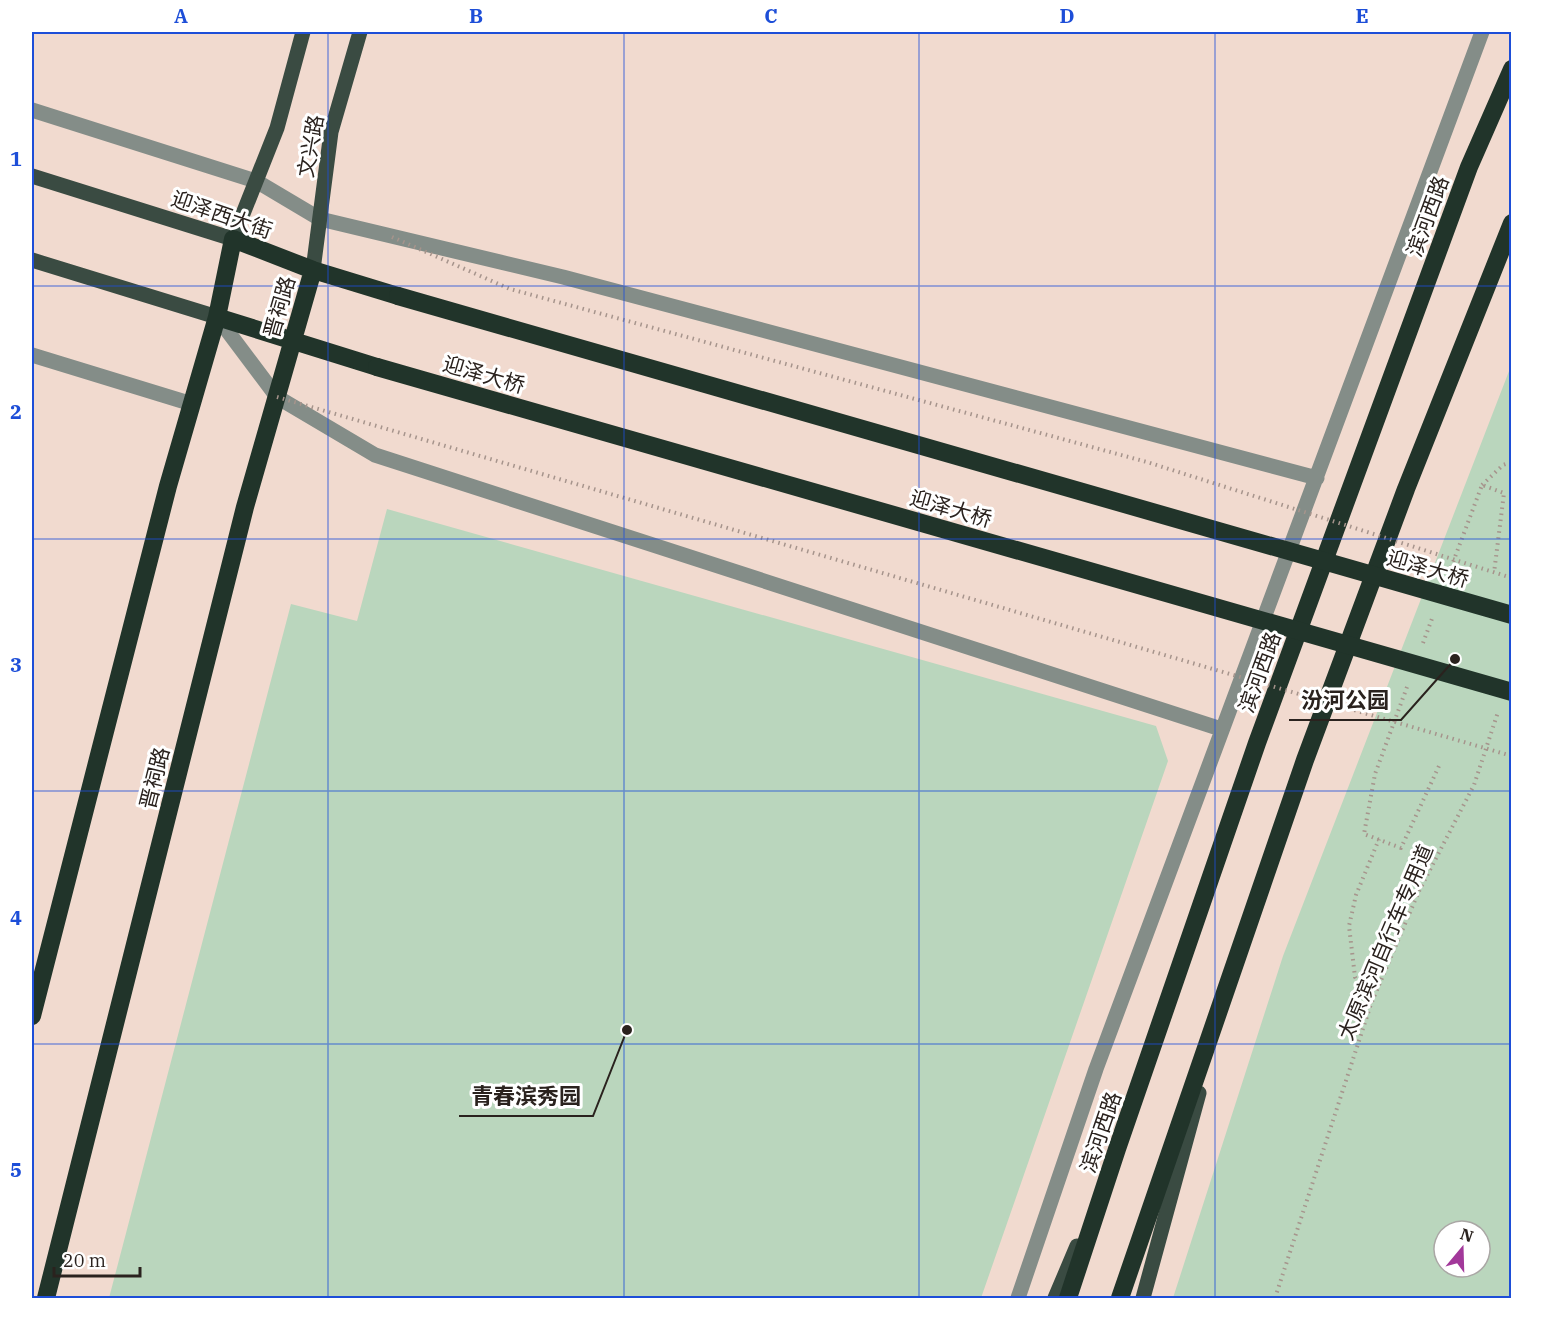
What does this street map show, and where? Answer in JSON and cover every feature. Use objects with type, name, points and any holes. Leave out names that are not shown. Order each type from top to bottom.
[{"type":"highway","name":"滨河西路","points":[[1068,1299],[1257,743],[1468,167],[1512,69]]},
{"type":"highway","points":[[1120,1299],[1309,749],[1406,489],[1512,223]]},
{"type":"highway","name":"迎泽西大街","points":[[233,239],[313,270],[398,296]]},
{"type":"highway","points":[[33,1005],[168,486],[217,317],[233,239]]},
{"type":"highway","name":"晋祠路","points":[[46,1299],[245,507],[313,270]]},
{"type":"highway","name":"迎泽大桥","points":[[398,296],[1512,615]]},
{"type":"highway","points":[[217,317],[292,341]]},
{"type":"highway","name":"迎泽大桥","points":[[292,341],[1506,697]]},
{"type":"main road","name":"文兴路","points":[[233,239],[277,128],[303,32]]},
{"type":"main road","name":"文兴路","points":[[313,270],[331,132],[360,32]]},
{"type":"main road","name":"迎泽西大街","points":[[32,176],[233,239]]},
{"type":"main road","points":[[32,260],[217,317]]},
{"type":"main road","points":[[1143,1299],[1230,977]]},
{"type":"main road","points":[[1056,1299],[1118,1149]]},
{"type":"street","points":[[1018,1299],[1096,1069],[1482,32]]},
{"type":"street","points":[[32,110],[256,182],[320,219],[563,277],[1317,478]]},
{"type":"street","points":[[217,317],[277,397],[375,455],[1221,729]]},
{"type":"street","points":[[32,355],[192,404]]},
{"type":"path","points":[[392,237],[510,289],[1147,462],[1512,578]]},
{"type":"path","points":[[277,397],[1512,756]]},
{"type":"path","points":[[1449,574],[1482,485],[1503,465],[1512,462]]},
{"type":"path","points":[[1482,485],[1504,493],[1494,573]]},
{"type":"path","points":[[1420,652],[1436,608]]},
{"type":"path","points":[[1408,685],[1375,774],[1364,834],[1401,848],[1439,766]]},
{"type":"path","name":"太原滨河自行车专用道","points":[[1275,1299],[1371,1004],[1419,891],[1474,785],[1506,697]]},
{"type":"path","points":[[1371,1004],[1355,977],[1349,926],[1356,896],[1379,839]]},
{"type":"green space","points":[[1511,366],[1511,1298],[1173,1298],[1283,956]]},
{"type":"green space","points":[[387,509],[1156,726],[1168,761],[981,1298],[109,1298],[291,604],[357,621]]},
{"type":"place","name":"汾河公园","points":[[1455,659]]},
{"type":"place","name":"青春滨秀园","points":[[627,1030]]}]
